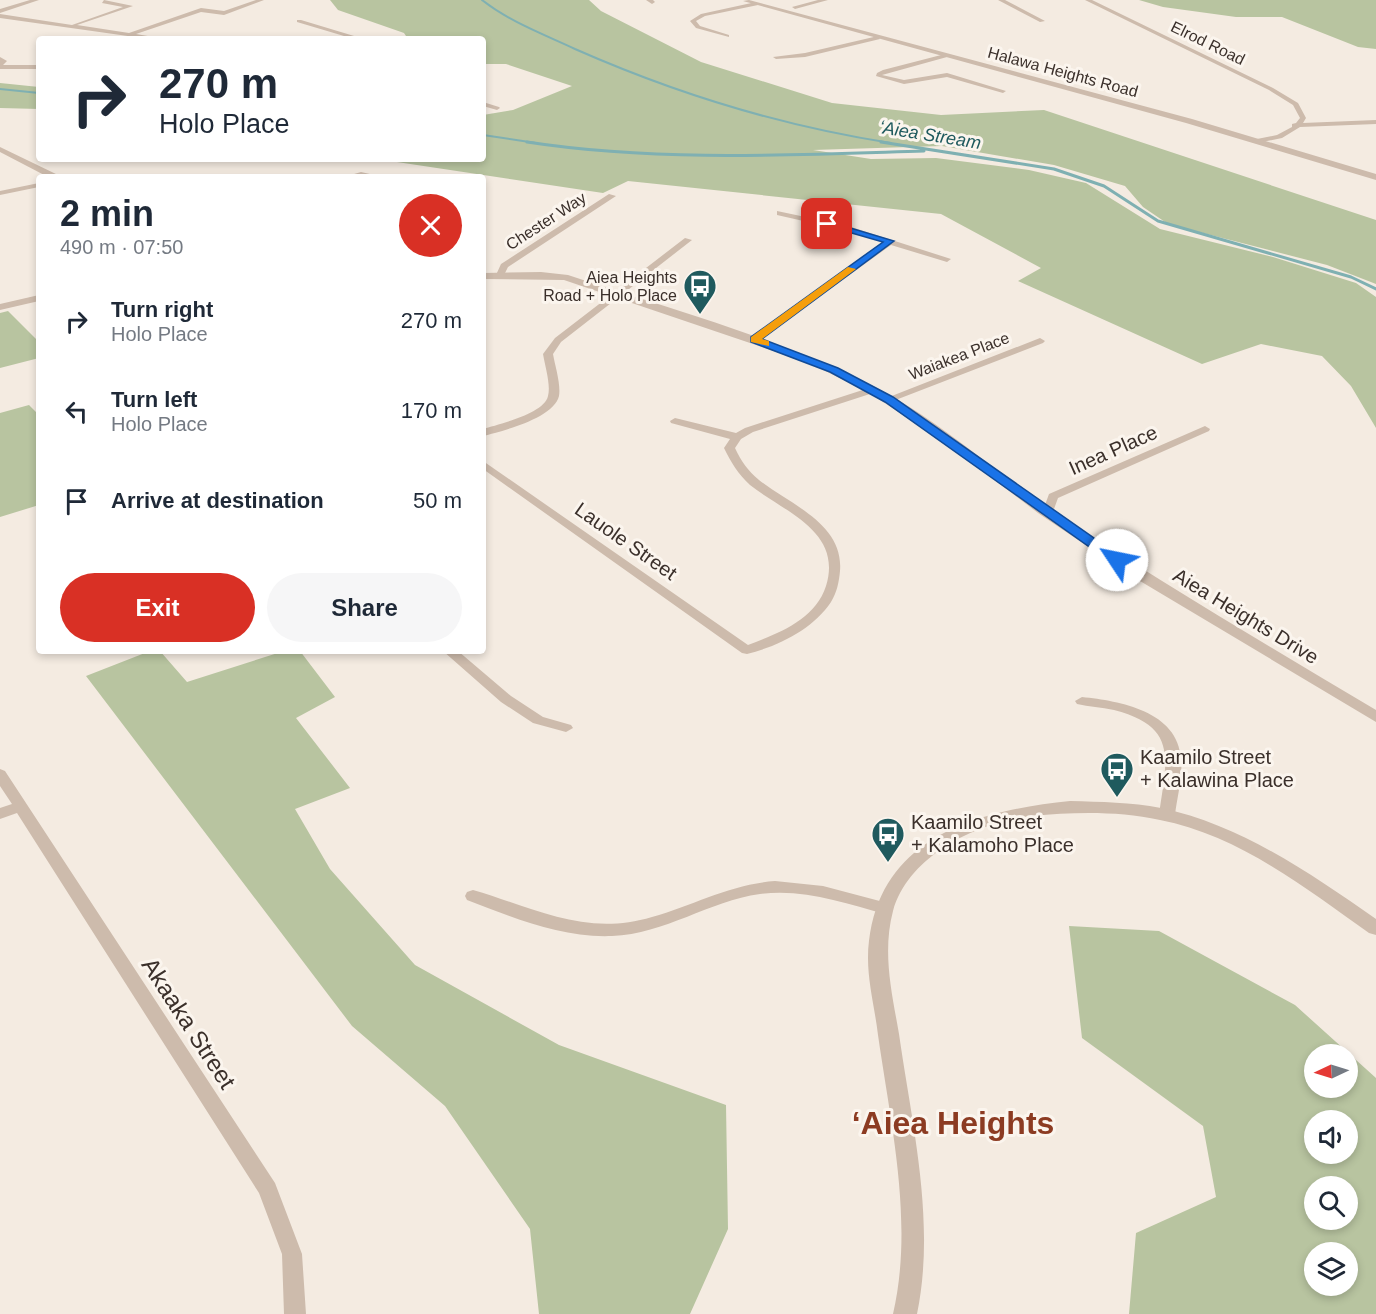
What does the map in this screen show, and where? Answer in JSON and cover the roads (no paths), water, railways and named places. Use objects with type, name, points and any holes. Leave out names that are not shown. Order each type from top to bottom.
[{"type":"street","points":[[0,14],[36,0]]},
{"type":"street","points":[[130,34],[201,10],[224,13],[261,0]]},
{"type":"street","name":"Halawa Heights Road","points":[[744,0],[878,39],[1260,141],[1376,177]]},
{"type":"street","points":[[795,7],[825,0]]},
{"type":"street","points":[[1001,0],[1042,21]]},
{"type":"street","name":"Elrod Road","points":[[1088,0],[1286,97],[1300,110],[1303,118],[1300,123]]},
{"type":"street","points":[[70,26],[130,6],[104,2]]},
{"type":"street","points":[[727,36],[698,27],[693,21],[703,15],[756,4]]},
{"type":"street","points":[[0,14],[143,36]]},
{"type":"street","points":[[299,21],[351,36]]},
{"type":"street","points":[[776,57],[805,55],[878,39]]},
{"type":"street","points":[[945,56],[885,71],[879,76],[904,82],[947,75],[1003,91]]},
{"type":"street","points":[[0,60],[4,61],[0,66]]},
{"type":"street","points":[[0,66],[36,67]]},
{"type":"street","points":[[486,105],[496,108]]},
{"type":"street","points":[[1260,141],[1277,138],[1296,129],[1300,123],[1376,122]]},
{"type":"street","points":[[2,152],[49,174]]},
{"type":"street","points":[[0,193],[36,185]]},
{"type":"street","points":[[0,201],[36,194]]},
{"type":"street","name":"Chester Way","points":[[500,275],[504,266],[612,196]]},
{"type":"street","points":[[780,213],[890,241],[947,259]]},
{"type":"street","points":[[486,432],[544,410],[554,395],[548,354],[571,328],[621,294],[688,240]]},
{"type":"street","points":[[755,339],[890,241]]},
{"type":"street","name":"Aiea Heights Drive","points":[[486,276],[565,278],[621,294],[813,361],[872,390],[951,441],[1043,510],[1135,572],[1376,717]]},
{"type":"street","points":[[0,307],[36,299]]},
{"type":"street","name":"Waiakea Place","points":[[889,399],[1040,341]]},
{"type":"street","points":[[675,421],[737,437],[749,430],[872,390]]},
{"type":"street","name":"Inea Place","points":[[1043,510],[1050,507],[1053,496],[1205,429]]},
{"type":"street","name":"Lauole Street","points":[[486,466],[747,650],[779,638],[810,620],[830,597],[837,569],[831,546],[817,525],[748,476],[732,461],[729,448],[737,437]]},
{"type":"street","points":[[454,654],[506,699],[538,720],[566,728]]},
{"type":"street","points":[[1082,701],[1123,707],[1138,714],[1164,733],[1172,746],[1174,759],[1167,815]]},
{"type":"street","name":"Akaaka Street","points":[[0,774],[268,1190],[292,1254],[295,1314]]},
{"type":"street","points":[[905,1314],[912,1272],[910,1202],[878,958],[885,908],[904,875],[927,852],[958,832],[999,816],[1042,808],[1088,805],[1129,807],[1198,824],[1268,856],[1376,928]]},
{"type":"street","points":[[0,814],[21,806]]},
{"type":"street","points":[[473,896],[548,924],[583,930],[616,930],[651,924],[722,898],[760,888],[803,888],[885,908]]},
{"type":"waterway","name":"ʻAiea Stream","points":[[482,0],[539,33],[613,65],[691,94],[770,118],[891,143]]},
{"type":"waterway","points":[[0,89],[36,93]]},
{"type":"waterway","points":[[486,135],[536,143]]},
{"type":"waterway","points":[[527,142],[675,155],[725,156],[924,151]]},
{"type":"waterway","name":"ʻAiea Stream","points":[[881,142],[1054,169],[1104,186],[1158,221],[1351,277],[1376,289]]},
{"type":"place","name":"Aiea Heights Road + Holo Place","points":[[700,315]]},
{"type":"place","name":"Kaamilo Street + Kalawina Place","points":[[1117,798]]},
{"type":"place","name":"Kaamilo Street + Kalamoho Place","points":[[888,863]]},
{"type":"district","name":"ʻAiea Heights","points":[[953,1123]]}]
